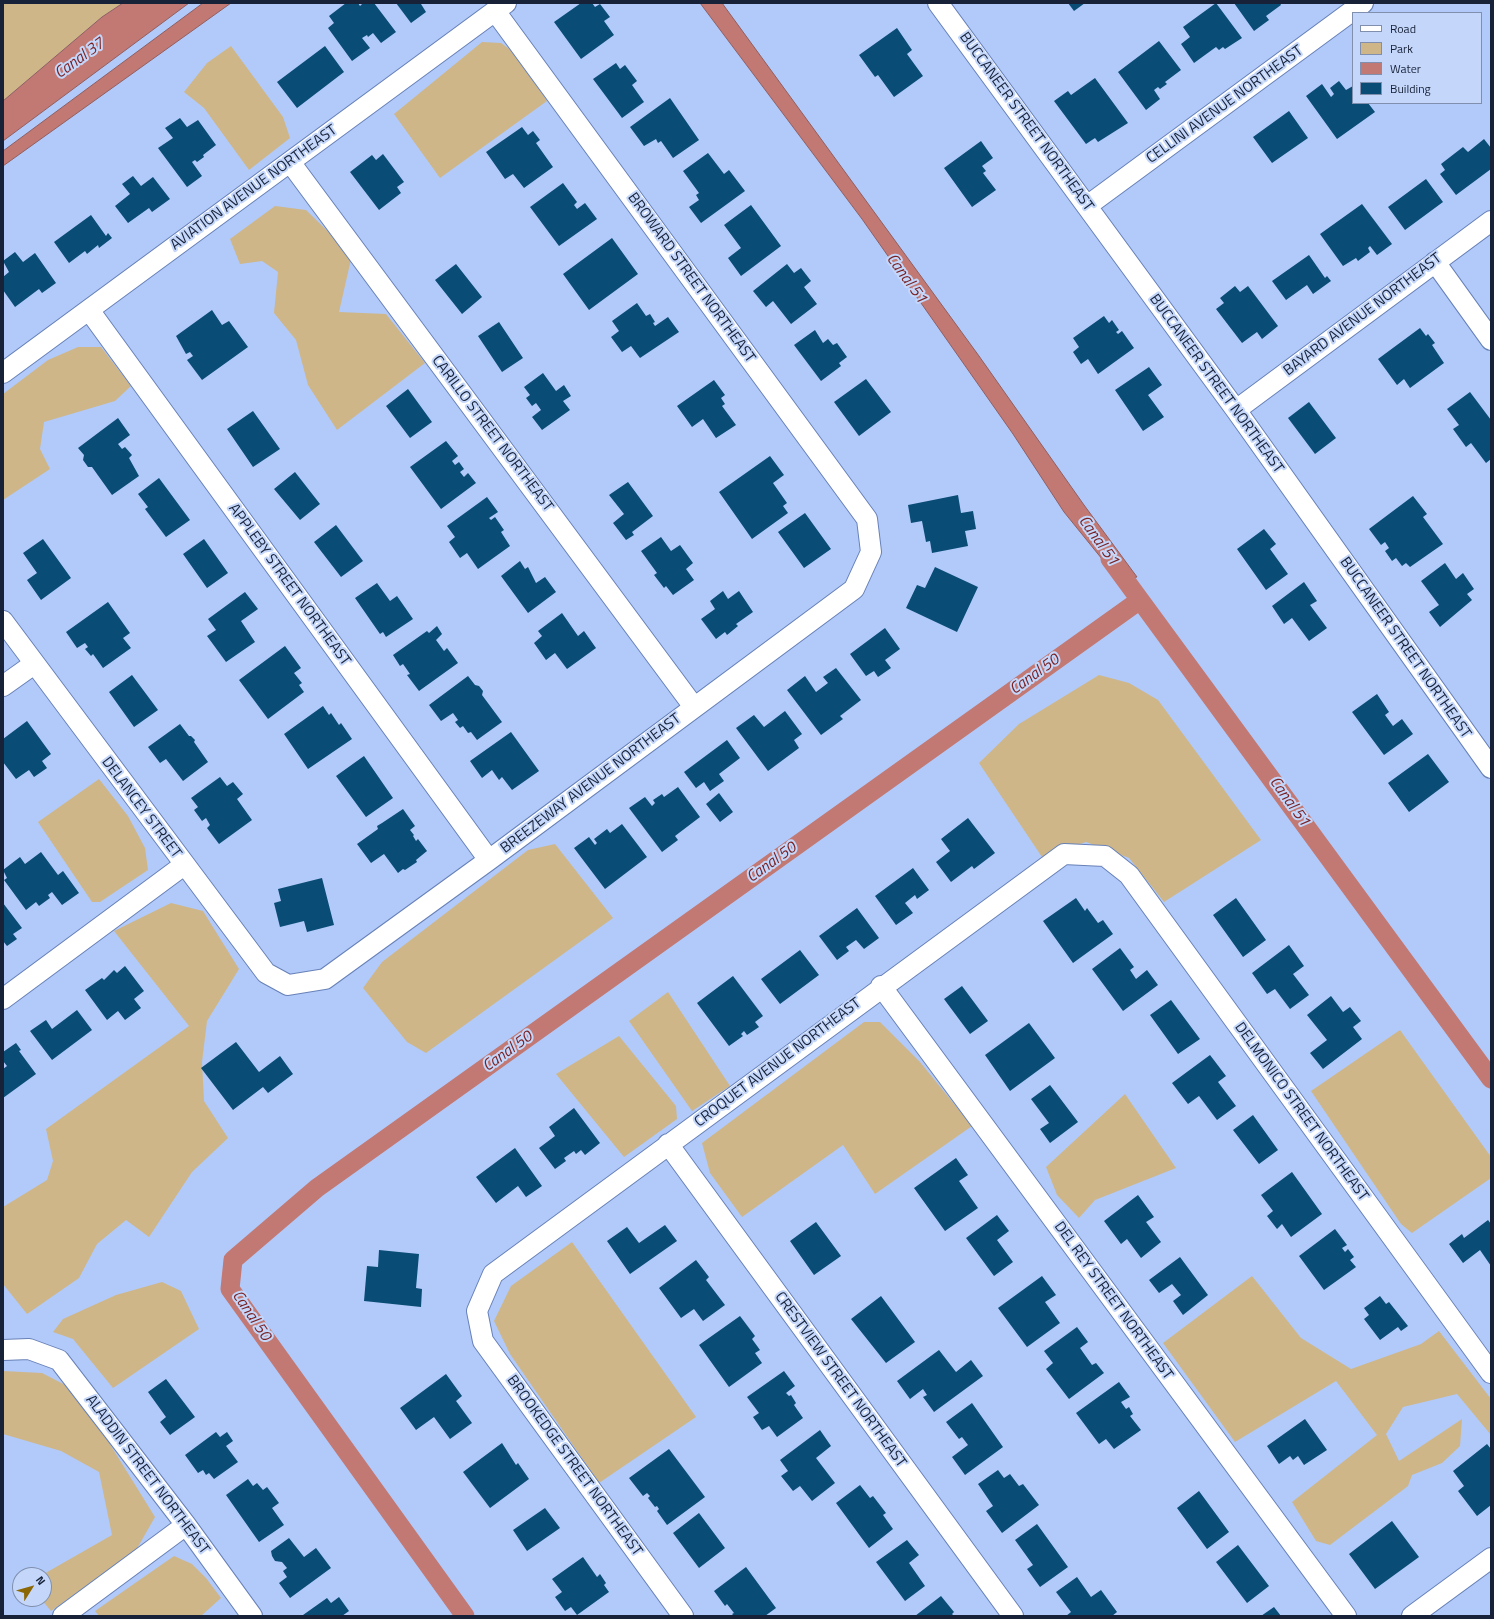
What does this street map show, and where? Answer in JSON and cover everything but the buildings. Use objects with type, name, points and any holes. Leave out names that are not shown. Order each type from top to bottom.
[{"type":"street","name":"BUCCANEER STREET NORTHEAST","points":[[938,3],[1236,410],[1491,768]]},
{"type":"street","name":"CELLINI AVENUE NORTHEAST","points":[[1087,206],[1363,3]]},
{"type":"street","name":"AVIATION AVENUE NORTHEAST","points":[[3,373],[501,7]]},
{"type":"street","name":"BROWARD STREET NORTHEAST","points":[[501,7],[866,519],[871,552]]},
{"type":"street","name":"CARILLO STREET NORTHEAST","points":[[290,162],[694,707]]},
{"type":"street","name":"BAYARD AVENUE NORTHEAST","points":[[1236,410],[1491,221]]},
{"type":"street","points":[[1435,262],[1491,340]]},
{"type":"street","name":"APPLEBY STREET NORTHEAST","points":[[89,310],[489,860]]},
{"type":"street","name":"BREEZEWAY AVENUE NORTHEAST","points":[[288,985],[325,979],[489,860],[854,589],[871,552]]},
{"type":"street","name":"DELANCEY STREET","points":[[3,621],[266,973],[288,985]]},
{"type":"street","points":[[3,686],[34,664]]},
{"type":"street","name":"CROQUET AVENUE NORTHEAST","points":[[477,1310],[493,1274],[881,986],[1064,854],[1104,856]]},
{"type":"street","name":"DELMONICO STREET NORTHEAST","points":[[1104,856],[1129,875],[1491,1373]]},
{"type":"street","points":[[3,999],[184,865]]},
{"type":"street","name":"DEL REY STREET NORTHEAST","points":[[881,986],[1346,1616]]},
{"type":"street","name":"CRESTVIEW STREET NORTHEAST","points":[[668,1144],[1013,1616]]},
{"type":"street","name":"BROOKEDGE STREET NORTHEAST","points":[[477,1310],[483,1341],[683,1616]]},
{"type":"street","name":"ALADDIN STREET NORTHEAST","points":[[3,1350],[29,1349],[59,1360],[186,1525],[252,1616]]},
{"type":"street","points":[[62,1616],[186,1525]]},
{"type":"street","points":[[1412,1616],[1491,1558]]},
{"type":"green space","points":[[3,3],[123,3],[102,17],[3,101]]},
{"type":"green space","points":[[482,42],[501,43],[519,56],[547,101],[440,178],[394,114]]},
{"type":"green space","points":[[231,46],[283,117],[290,138],[249,170],[204,108],[184,92],[207,63]]},
{"type":"green space","points":[[275,206],[306,210],[352,255],[339,312],[386,314],[425,363],[337,430],[308,385],[296,340],[274,313],[278,272],[262,261],[240,264],[230,239]]},
{"type":"green space","points":[[78,347],[101,347],[131,386],[115,401],[44,422],[40,449],[50,469],[3,500],[3,394],[48,360]]},
{"type":"green space","points":[[1099,675],[1129,683],[1158,700],[1261,840],[1164,902],[1129,858],[1086,842],[1042,857],[979,763],[1019,724]]},
{"type":"green space","points":[[99,779],[128,816],[145,848],[148,870],[100,902],[92,902],[38,822]]},
{"type":"green space","points":[[555,844],[613,918],[426,1053],[407,1042],[363,988],[382,962],[528,850]]},
{"type":"green space","points":[[171,903],[203,911],[239,969],[207,1021],[202,1062],[204,1101],[228,1138],[192,1172],[149,1237],[126,1220],[97,1244],[79,1278],[27,1314],[3,1284],[3,1207],[47,1180],[53,1161],[46,1129],[189,1026],[114,931]]},
{"type":"green space","points":[[668,992],[730,1086],[692,1111],[629,1021]]},
{"type":"green space","points":[[864,1022],[880,1022],[920,1062],[972,1126],[875,1194],[843,1145],[742,1217],[710,1173],[702,1143]]},
{"type":"green space","points":[[1400,1030],[1491,1157],[1491,1178],[1412,1233],[1401,1224],[1311,1091]]},
{"type":"green space","points":[[619,1036],[676,1106],[677,1119],[624,1157],[556,1074]]},
{"type":"green space","points":[[1125,1094],[1176,1168],[1095,1200],[1079,1218],[1057,1195],[1046,1167]]},
{"type":"green space","points":[[572,1242],[696,1417],[599,1483],[510,1354],[494,1321],[511,1286]]},
{"type":"green space","points":[[1252,1276],[1301,1338],[1351,1369],[1421,1344],[1439,1331],[1491,1399],[1491,1435],[1457,1394],[1403,1407],[1386,1434],[1399,1461],[1462,1419],[1460,1446],[1442,1463],[1412,1475],[1408,1486],[1330,1545],[1316,1541],[1292,1502],[1377,1435],[1336,1381],[1235,1442],[1163,1343]]},
{"type":"green space","points":[[162,1282],[181,1291],[199,1329],[113,1388],[73,1339],[53,1332],[63,1319],[116,1295]]},
{"type":"green space","points":[[3,1371],[42,1373],[77,1391],[155,1517],[135,1552],[51,1611],[48,1607],[52,1607],[52,1569],[112,1535],[99,1472],[61,1451],[3,1434]]},
{"type":"green space","points":[[174,1556],[192,1564],[206,1578],[221,1598],[201,1616],[99,1616],[95,1611]]},
{"type":"water","name":"Canal 37","points":[[123,3],[189,3],[3,141],[3,101],[102,17]]},
{"type":"water","points":[[203,3],[231,3],[3,166],[3,151]]},
{"type":"water","points":[[700,3],[722,3],[979,356],[1084,505],[1137,577],[1119,580],[1064,512],[1013,434],[862,219]]},
{"type":"waterway","name":"Canal 51","points":[[1110,559],[1491,1079]]},
{"type":"waterway","name":"Canal 50","points":[[465,1616],[230,1289],[233,1260],[317,1188],[1140,600]]}]
